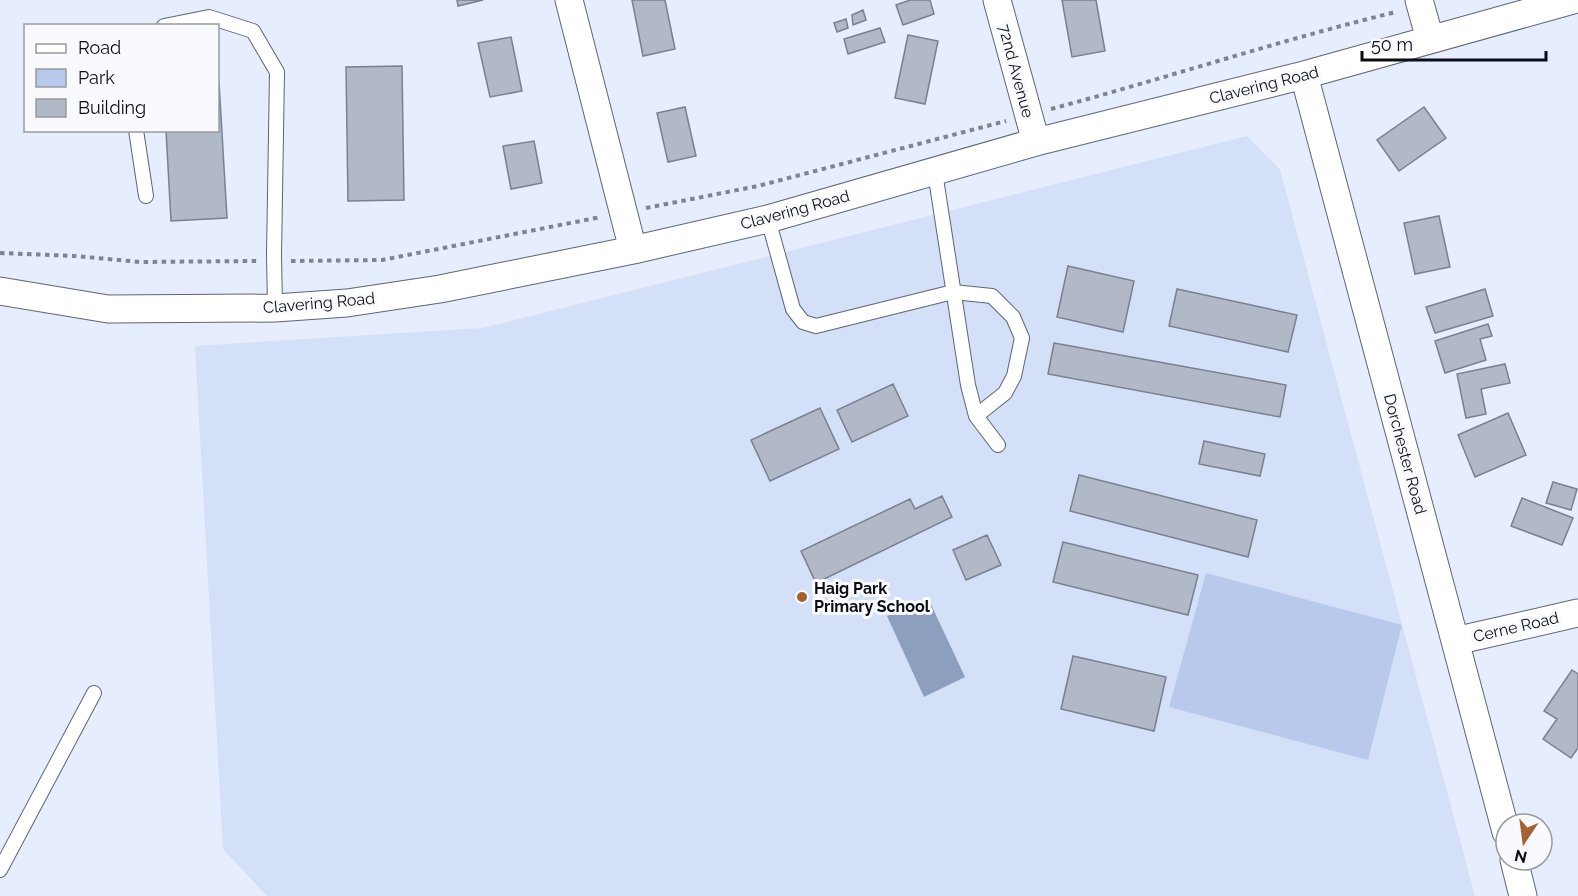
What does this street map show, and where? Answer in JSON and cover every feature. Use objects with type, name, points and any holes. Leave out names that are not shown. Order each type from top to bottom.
[{"type":"street","points":[[568,0],[633,250]]},
{"type":"street","name":"72nd Avenue","points":[[997,0],[1036,142]]},
{"type":"street","name":"Clavering Road","points":[[0,291],[108,309],[275,308],[347,303],[440,289],[633,250],[768,219],[1036,142],[1304,75],[1573,0]]},
{"type":"street","points":[[1420,3],[1430,39]]},
{"type":"street","name":"Dorchester Road","points":[[1304,75],[1501,812]]},
{"type":"street","name":"Cerne Road","points":[[1455,641],[1578,614]]},
{"type":"street","points":[[1517,872],[1523,896]]},
{"type":"lane","points":[[174,24],[209,17],[253,31],[277,72],[275,308]]},
{"type":"lane","points":[[136,132],[146,196]]},
{"type":"lane","points":[[935,172],[968,385],[976,416],[998,445]]},
{"type":"lane","points":[[768,219],[794,309],[803,322],[816,326],[953,292],[992,296],[1013,317],[1022,338],[1014,376],[1005,393],[976,416]]},
{"type":"lane","points":[[0,870],[93,693]]},
{"type":"path","points":[[0,253],[75,256],[140,262],[382,260],[758,186],[1114,92],[1313,32],[1420,3]]},
{"type":"shaded area","name":"Haig Park Primary School","points":[[1247,136],[1280,170],[1475,896],[267,896],[223,849],[195,346],[483,328]]},
{"type":"shaded area","points":[[928,598],[965,677],[924,697],[887,616]]},
{"type":"green space","points":[[1206,573],[1402,625],[1368,760],[1169,707]]},
{"type":"building","points":[[457,0],[483,0],[458,6]]},
{"type":"building","points":[[632,0],[665,0],[675,49],[643,56]]},
{"type":"building","points":[[910,0],[930,0],[934,14],[903,25],[896,5]]},
{"type":"building","points":[[1062,0],[1096,0],[1105,51],[1072,57]]},
{"type":"building","points":[[863,10],[866,20],[853,25],[852,15]]},
{"type":"building","points":[[846,19],[848,28],[837,32],[834,23]]},
{"type":"building","points":[[880,28],[885,42],[848,54],[844,39]]},
{"type":"building","points":[[908,35],[938,41],[925,104],[895,98]]},
{"type":"building","points":[[511,37],[522,91],[490,97],[478,43]]},
{"type":"building","points":[[402,66],[404,200],[348,201],[346,67]]},
{"type":"building","points":[[219,82],[227,218],[171,221],[166,132],[219,132]]},
{"type":"building","points":[[685,107],[696,156],[668,162],[657,113]]},
{"type":"building","points":[[1424,107],[1446,138],[1399,171],[1377,140]]},
{"type":"building","points":[[534,141],[542,183],[511,189],[503,146]]},
{"type":"building","points":[[1439,216],[1450,267],[1415,274],[1404,223]]},
{"type":"building","points":[[1068,266],[1134,281],[1123,332],[1057,317]]},
{"type":"building","points":[[1177,289],[1297,315],[1288,352],[1169,326]]},
{"type":"building","points":[[1485,289],[1493,316],[1435,333],[1426,307]]},
{"type":"building","points":[[1488,324],[1492,336],[1480,339],[1486,360],[1445,373],[1435,341]]},
{"type":"building","points":[[1054,343],[1286,385],[1280,417],[1048,374]]},
{"type":"building","points":[[1505,364],[1510,383],[1481,389],[1486,414],[1466,418],[1457,374]]},
{"type":"building","points":[[893,384],[908,416],[852,442],[837,410]]},
{"type":"building","points":[[820,408],[839,449],[770,481],[751,440]]},
{"type":"building","points":[[1508,413],[1526,455],[1475,477],[1458,435]]},
{"type":"building","points":[[1204,441],[1265,454],[1260,476],[1199,464]]},
{"type":"building","points":[[1079,475],[1257,520],[1248,557],[1070,511]]},
{"type":"building","points":[[1553,482],[1577,489],[1571,510],[1546,503]]},
{"type":"building","points":[[942,496],[952,517],[816,583],[801,551],[910,499],[915,509]]},
{"type":"building","points":[[1522,498],[1573,518],[1562,545],[1511,526]]},
{"type":"building","points":[[987,535],[1001,565],[966,580],[953,550]]},
{"type":"building","points":[[1063,542],[1198,575],[1188,615],[1053,582]]},
{"type":"building","points":[[1073,656],[1166,677],[1154,731],[1061,709]]},
{"type":"building","points":[[1572,670],[1578,674],[1578,748],[1571,758],[1543,739],[1557,719],[1544,711]]},
{"type":"place","name":"Haig Park Primary School","points":[[802,597]]}]
